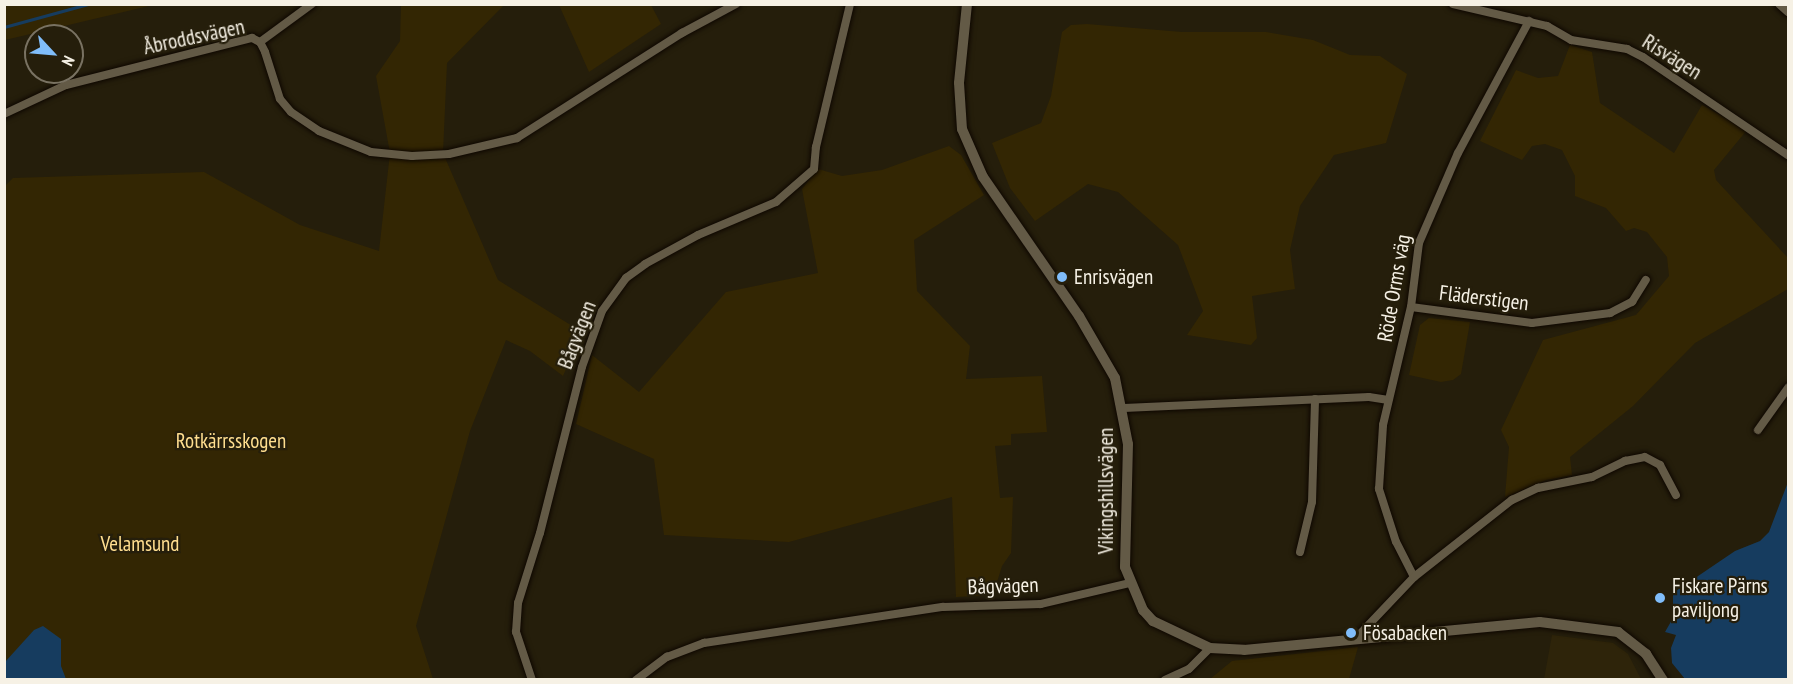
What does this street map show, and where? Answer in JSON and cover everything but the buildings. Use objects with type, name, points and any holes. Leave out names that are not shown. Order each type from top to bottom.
[{"type":"street","points":[[260,42],[312,4]]},
{"type":"street","name":"Åbroddsvägen","points":[[4,114],[66,86],[252,38],[260,42],[280,99],[291,112],[319,131],[371,152],[412,156],[449,154],[517,138],[682,33],[736,4]]},
{"type":"street","name":"Bågvägen","points":[[532,680],[516,632],[518,603],[540,533],[582,367],[602,311],[626,278],[645,264],[698,235],[776,202],[814,169],[816,147],[850,4]]},
{"type":"street","name":"Vikingshillsvägen","points":[[967,4],[959,101],[969,146],[983,177],[1093,338],[1115,378],[1124,408],[1129,466],[1124,552],[1130,583],[1143,610],[1154,621],[1210,648],[1244,650],[1358,636],[1506,622],[1579,627],[1617,632],[1632,641],[1663,680]]},
{"type":"street","name":"Risvägen","points":[[1453,4],[1547,26],[1571,40],[1627,50],[1643,57],[1788,155]]},
{"type":"street","points":[[1779,4],[1788,12]]},
{"type":"street","name":"Röde Orms väg","points":[[1414,577],[1396,542],[1379,489],[1387,400],[1411,307],[1422,228],[1458,153],[1529,21]]},
{"type":"street","name":"Fläderstigen","points":[[1411,307],[1532,323],[1610,313],[1632,302],[1646,280]]},
{"type":"street","points":[[1758,430],[1788,388]]},
{"type":"street","points":[[1124,408],[1315,399],[1387,400]]},
{"type":"street","points":[[1300,552],[1312,502],[1315,399]]},
{"type":"street","points":[[1358,636],[1414,577],[1512,500],[1566,480],[1592,477],[1625,461],[1652,459],[1660,465],[1676,495]]},
{"type":"street","name":"Bågvägen","points":[[636,680],[667,657],[704,643],[944,607],[1041,604],[1130,583]]},
{"type":"street","points":[[1165,680],[1189,669],[1210,648]]},
{"type":"shaded area","points":[[1552,635],[1613,643],[1628,654],[1641,679],[1544,679]]},
{"type":"green space","points":[[5,4],[153,4],[73,24],[24,24],[24,36],[5,40]]},
{"type":"green space","name":"Rotkärrsskogen","points":[[401,5],[504,5],[447,63],[443,153],[498,280],[582,332],[563,376],[530,351],[506,340],[470,431],[416,626],[433,679],[5,680],[5,186],[13,178],[204,172],[300,225],[379,251],[390,153],[376,76],[400,41]]},
{"type":"green space","points":[[559,5],[651,5],[661,24],[589,72]]},
{"type":"green space","points":[[1087,24],[1182,32],[1266,32],[1313,40],[1350,55],[1380,56],[1407,74],[1386,143],[1334,155],[1300,206],[1290,250],[1295,289],[1252,296],[1257,338],[1251,345],[1187,335],[1203,311],[1178,245],[1118,192],[1088,184],[1035,221],[1010,188],[992,143],[1041,123],[1051,96],[1062,32],[1071,25]]},
{"type":"green space","points":[[1570,45],[1592,52],[1600,103],[1674,153],[1702,105],[1747,130],[1714,170],[1716,180],[1788,258],[1788,289],[1695,343],[1633,406],[1570,457],[1572,475],[1546,480],[1505,497],[1509,447],[1501,430],[1543,340],[1636,315],[1669,276],[1667,257],[1647,232],[1634,228],[1626,231],[1606,208],[1575,196],[1575,176],[1562,150],[1545,144],[1532,146],[1522,160],[1480,141],[1516,70],[1538,78],[1558,76]]},
{"type":"green space","points":[[949,146],[961,155],[984,195],[914,240],[917,291],[970,346],[966,379],[1042,376],[1047,432],[1011,434],[1011,445],[995,446],[1000,498],[1013,497],[1011,553],[1002,566],[993,595],[956,597],[952,497],[789,542],[664,535],[654,459],[576,424],[592,355],[639,392],[726,292],[818,273],[802,189],[818,169],[842,176],[882,170]]},
{"type":"green space","points":[[1429,318],[1470,322],[1461,374],[1453,380],[1441,382],[1409,375],[1420,325]]},
{"type":"green space","points":[[1358,647],[1349,679],[1210,679],[1232,661]]},
{"type":"water","points":[[1788,482],[1788,679],[1685,679],[1672,663],[1671,648],[1676,635],[1665,632],[1673,618],[1673,593],[1735,551],[1760,541],[1769,532]]},
{"type":"water","points":[[43,626],[61,639],[61,666],[66,679],[5,679],[5,662],[34,630]]},
{"type":"waterway","points":[[4,27],[88,4]]},
{"type":"place","name":"Enrisvägen","points":[[1062,277]]},
{"type":"place","name":"Fiskare Pärns paviljong","points":[[1660,598]]},
{"type":"place","name":"Fösabacken","points":[[1351,633]]},
{"type":"park label","name":"Velamsund","points":[[140,544]]}]
